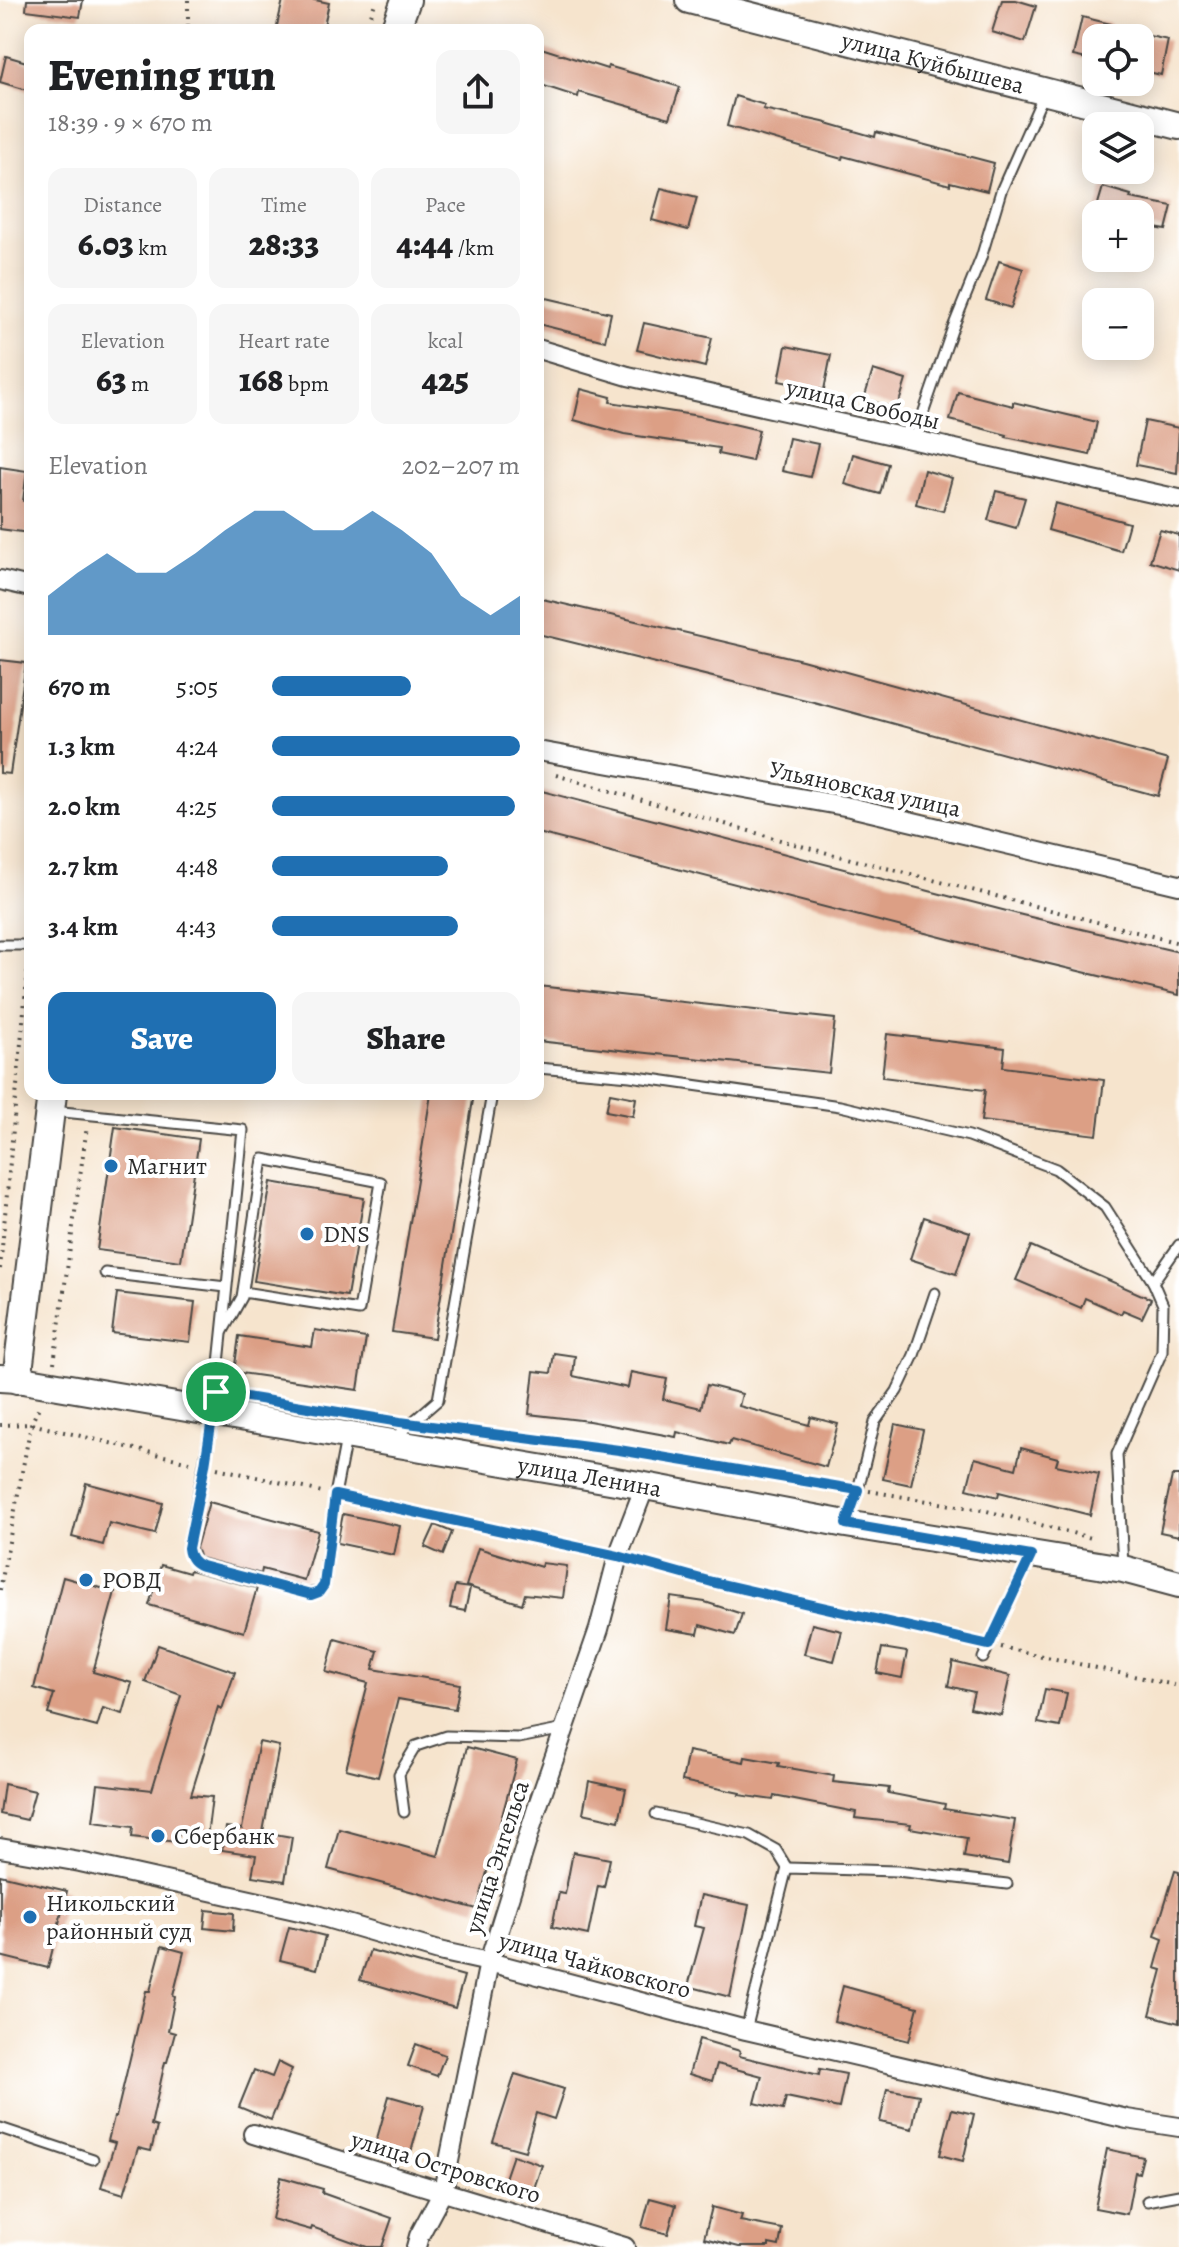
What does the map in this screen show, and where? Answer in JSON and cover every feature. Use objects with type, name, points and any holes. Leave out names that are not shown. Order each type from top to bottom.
[{"type":"main road","points":[[397,24],[406,0]]},
{"type":"main road","name":"улица Куйбышева","points":[[689,0],[1179,126]]},
{"type":"main road","points":[[11,1374],[51,1102]]},
{"type":"main road","name":"улица Ленина","points":[[11,1374],[48,1385],[645,1486],[1031,1556],[1123,1558],[1179,1584]]},
{"type":"street","name":"улица Свободы","points":[[544,351],[628,376],[1179,499]]},
{"type":"street","points":[[0,580],[24,586]]},
{"type":"street","name":"Ульяновская улица","points":[[544,752],[850,807],[1179,885]]},
{"type":"street","name":"улица Энгельса","points":[[416,2247],[443,2191],[489,1962],[599,1629],[618,1556],[645,1486]]},
{"type":"street","name":"улица Чайковского","points":[[0,1848],[80,1862],[313,1914],[439,1951],[746,2030],[1127,2119],[1179,2127]]},
{"type":"street","name":"улица Островского","points":[[253,2134],[625,2247]]},
{"type":"lane","points":[[914,440],[981,258],[1001,191],[1046,91]]},
{"type":"lane","points":[[0,945],[24,946]]},
{"type":"lane","points":[[544,1069],[630,1076],[840,1106],[969,1136],[1056,1169],[1105,1207],[1153,1282],[1163,1305],[1162,1352],[1117,1454],[1123,1558]]},
{"type":"lane","points":[[390,1442],[438,1400],[491,1100]]},
{"type":"lane","points":[[51,1102],[89,1114],[243,1130],[214,1412],[188,1548],[192,1560],[202,1566],[311,1595],[319,1592],[324,1585],[346,1435]]},
{"type":"lane","points":[[221,1334],[243,1292],[263,1159],[381,1182],[359,1310],[243,1292]]},
{"type":"lane","points":[[1153,1282],[1179,1245]]},
{"type":"lane","points":[[105,1273],[226,1287]]},
{"type":"lane","points":[[846,1524],[875,1422],[897,1391],[914,1355],[935,1293]]},
{"type":"lane","points":[[983,1658],[1031,1556]]},
{"type":"lane","points":[[404,1812],[399,1774],[416,1746],[446,1736],[519,1738],[564,1729]]},
{"type":"lane","points":[[656,1814],[749,1835],[776,1850],[787,1868],[746,2030]]},
{"type":"lane","points":[[787,1868],[897,1871],[1007,1884]]},
{"type":"lane","points":[[0,2128],[93,2159]]},
{"type":"lane","points":[[1147,2201],[1179,2195]]},
{"type":"path","points":[[188,0],[188,24]]},
{"type":"path","points":[[368,24],[376,0]]},
{"type":"path","points":[[553,775],[808,848],[1179,943]]},
{"type":"path","points":[[0,1269],[24,1011]]},
{"type":"path","points":[[11,1374],[53,1368],[89,1114]]},
{"type":"path","points":[[0,1590],[31,1424],[48,1385]]},
{"type":"path","points":[[0,1425],[31,1424],[335,1495],[618,1556],[712,1582],[1179,1686]]},
{"type":"path","points":[[470,1431],[619,1450],[987,1511],[1123,1558]]},
{"type":"building","points":[[27,0],[83,0],[80,17],[26,10]]},
{"type":"building","points":[[283,0],[329,3],[324,24],[277,24]]},
{"type":"building","points":[[1002,0],[1016,0],[1036,6],[1025,42],[992,32]]},
{"type":"building","points":[[1082,17],[1111,24],[1082,24],[1082,58],[1073,56]]},
{"type":"building","points":[[1154,37],[1168,40],[1161,75],[1154,73]]},
{"type":"building","points":[[544,49],[680,87],[670,118],[579,92],[578,97],[544,86]]},
{"type":"building","points":[[6,56],[24,61],[24,89],[0,82]]},
{"type":"building","points":[[735,96],[765,105],[763,109],[875,137],[876,132],[994,163],[987,191],[950,182],[950,185],[843,156],[842,159],[727,126]]},
{"type":"building","points":[[1103,187],[1140,200],[1099,200]]},
{"type":"building","points":[[661,188],[697,197],[688,230],[652,220]]},
{"type":"building","points":[[1154,203],[1172,206],[1166,230],[1154,228]]},
{"type":"building","points":[[999,261],[1023,269],[1011,308],[986,300]]},
{"type":"building","points":[[544,297],[611,313],[605,341],[544,326]]},
{"type":"building","points":[[644,323],[712,338],[705,367],[637,350]]},
{"type":"building","points":[[786,346],[831,355],[824,390],[779,381]]},
{"type":"building","points":[[873,370],[906,380],[897,409],[864,399]]},
{"type":"building","points":[[581,389],[611,397],[610,402],[699,416],[759,430],[752,461],[718,454],[719,448],[624,434],[574,420]]},
{"type":"building","points":[[958,392],[1097,422],[1090,455],[1006,437],[950,420]]},
{"type":"building","points":[[1145,421],[1179,428],[1177,473],[1136,465]]},
{"type":"building","points":[[789,438],[818,444],[810,477],[782,471]]},
{"type":"building","points":[[853,454],[888,464],[880,494],[845,484]]},
{"type":"building","points":[[0,467],[24,471],[24,532],[0,529]]},
{"type":"building","points":[[924,470],[952,478],[943,511],[916,504]]},
{"type":"building","points":[[996,491],[1025,498],[1016,528],[988,520]]},
{"type":"building","points":[[1055,503],[1129,523],[1121,551],[1048,530]]},
{"type":"building","points":[[1160,530],[1179,535],[1179,570],[1150,561]]},
{"type":"building","points":[[544,599],[802,660],[1168,760],[1158,796],[810,701],[544,635]]},
{"type":"building","points":[[0,660],[24,663],[24,677],[10,774],[0,773]]},
{"type":"building","points":[[544,792],[1022,915],[1179,952],[1179,995],[995,951],[544,835]]},
{"type":"building","points":[[544,987],[835,1019],[829,1073],[544,1042]]},
{"type":"building","points":[[887,1034],[1005,1048],[1003,1067],[1104,1080],[1097,1135],[981,1121],[985,1090],[882,1077]]},
{"type":"building","points":[[610,1093],[636,1098],[633,1116],[606,1111]]},
{"type":"building","points":[[430,1100],[473,1100],[434,1338],[392,1332]]},
{"type":"building","points":[[115,1127],[199,1139],[181,1261],[97,1250]]},
{"type":"building","points":[[271,1182],[364,1198],[347,1296],[254,1281]]},
{"type":"building","points":[[924,1217],[970,1232],[956,1274],[910,1259]]},
{"type":"building","points":[[1031,1246],[1151,1299],[1142,1318],[1123,1310],[1121,1314],[1085,1298],[1081,1308],[1016,1280]]},
{"type":"building","points":[[117,1293],[195,1302],[190,1342],[112,1333]]},
{"type":"building","points":[[315,1330],[366,1338],[358,1390],[234,1372],[239,1336],[312,1347]]},
{"type":"building","points":[[554,1353],[575,1356],[573,1376],[628,1388],[631,1372],[667,1379],[663,1399],[701,1408],[707,1385],[742,1394],[739,1406],[809,1425],[811,1417],[838,1424],[826,1467],[731,1440],[729,1445],[677,1432],[676,1437],[529,1414],[534,1371],[551,1373]]},
{"type":"building","points":[[895,1424],[923,1430],[911,1485],[883,1479]]},
{"type":"building","points":[[1021,1448],[1058,1458],[1056,1465],[1099,1474],[1090,1515],[999,1492],[998,1497],[967,1489],[975,1458],[1016,1469]]},
{"type":"building","points":[[1172,1476],[1179,1476],[1179,1536],[1160,1532]]},
{"type":"building","points":[[86,1483],[163,1503],[155,1534],[109,1523],[103,1545],[72,1537]]},
{"type":"building","points":[[209,1502],[318,1531],[304,1580],[262,1569],[261,1574],[200,1558],[196,1548]]},
{"type":"building","points":[[343,1514],[400,1526],[394,1555],[337,1543]]},
{"type":"building","points":[[435,1525],[452,1532],[443,1555],[425,1547]]},
{"type":"building","points":[[478,1548],[541,1567],[542,1563],[567,1566],[563,1598],[525,1594],[522,1604],[466,1586]]},
{"type":"building","points":[[161,1565],[257,1588],[244,1632],[149,1605]]},
{"type":"building","points":[[63,1577],[115,1592],[93,1672],[132,1683],[123,1714],[103,1708],[97,1727],[48,1714],[54,1694],[34,1688]]},
{"type":"building","points":[[455,1586],[470,1588],[465,1611],[450,1608]]},
{"type":"building","points":[[671,1597],[705,1602],[742,1614],[735,1635],[700,1625],[698,1634],[666,1629]]},
{"type":"building","points":[[812,1624],[842,1631],[834,1661],[804,1654]]},
{"type":"building","points":[[335,1639],[378,1651],[373,1669],[460,1684],[455,1709],[398,1699],[378,1777],[346,1769],[368,1683],[326,1672]]},
{"type":"building","points":[[158,1645],[235,1672],[222,1709],[218,1707],[191,1795],[212,1797],[207,1837],[178,1834],[177,1842],[132,1837],[133,1827],[93,1822],[98,1784],[152,1790],[181,1695],[145,1682]]},
{"type":"building","points":[[882,1648],[907,1652],[902,1678],[877,1673]]},
{"type":"building","points":[[953,1662],[1010,1676],[1001,1715],[970,1708],[974,1692],[948,1686]]},
{"type":"building","points":[[1045,1689],[1067,1693],[1060,1727],[1038,1723]]},
{"type":"building","points":[[259,1742],[279,1746],[263,1832],[292,1837],[285,1881],[252,1876],[256,1855],[222,1850],[226,1827],[242,1829]]},
{"type":"building","points":[[467,1747],[517,1760],[477,1909],[328,1869],[339,1829],[438,1856]]},
{"type":"building","points":[[688,1751],[744,1762],[745,1757],[779,1763],[778,1766],[834,1776],[833,1782],[889,1788],[888,1793],[945,1804],[944,1809],[1015,1820],[1008,1864],[964,1857],[967,1838],[910,1828],[911,1824],[855,1818],[856,1812],[774,1796],[773,1800],[739,1795],[682,1781]]},
{"type":"building","points":[[589,1781],[626,1789],[619,1821],[583,1813]]},
{"type":"building","points":[[4,1784],[35,1791],[27,1820],[0,1814]]},
{"type":"building","points":[[573,1852],[610,1859],[604,1887],[598,1886],[588,1935],[552,1927],[559,1893],[565,1894]]},
{"type":"building","points":[[1175,1871],[1179,1872],[1179,2023],[1150,2015],[1162,1970],[1155,1968],[1163,1939],[1155,1936]]},
{"type":"building","name":"Никольский районный суд","points":[[0,1875],[67,1891],[48,1968],[0,1956]]},
{"type":"building","points":[[701,1895],[749,1905],[730,1997],[688,1986],[704,1928],[694,1926]]},
{"type":"building","points":[[206,1910],[234,1913],[233,1931],[204,1928]]},
{"type":"building","points":[[289,1927],[325,1936],[317,1969],[280,1960]]},
{"type":"building","points":[[162,1946],[184,1952],[168,2031],[175,2033],[151,2125],[157,2127],[151,2151],[138,2148],[124,2194],[101,2187],[115,2143],[108,2141],[146,1991],[150,1991]]},
{"type":"building","points":[[370,1950],[464,1976],[455,2008],[360,1980]]},
{"type":"building","points":[[843,1986],[918,2007],[909,2041],[834,2021]]},
{"type":"building","points":[[699,2039],[740,2051],[739,2056],[819,2075],[820,2069],[846,2074],[839,2108],[786,2097],[783,2110],[755,2103],[762,2076],[717,2064],[712,2081],[689,2074]]},
{"type":"building","points":[[416,2044],[445,2055],[437,2076],[408,2066]]},
{"type":"building","points":[[278,2062],[292,2069],[271,2120],[239,2107],[254,2070],[272,2077]]},
{"type":"building","points":[[515,2074],[564,2089],[554,2119],[536,2113],[525,2151],[493,2142]]},
{"type":"building","points":[[887,2089],[919,2095],[912,2129],[880,2122]]},
{"type":"building","points":[[389,2096],[424,2106],[411,2152],[376,2142]]},
{"type":"building","points":[[952,2109],[974,2114],[963,2161],[940,2155]]},
{"type":"building","points":[[1107,2149],[1143,2157],[1139,2173],[1135,2172],[1127,2214],[1095,2208]]},
{"type":"building","points":[[513,2155],[542,2165],[531,2197],[502,2187]]},
{"type":"building","points":[[281,2177],[323,2189],[322,2193],[392,2218],[382,2247],[367,2247],[312,2227],[311,2230],[272,2219]]},
{"type":"building","points":[[650,2198],[676,2205],[668,2234],[642,2227]]},
{"type":"building","points":[[712,2207],[742,2215],[740,2221],[782,2229],[779,2246],[739,2247],[704,2238]]},
{"type":"place","name":"Магнит","points":[[111,1166]]},
{"type":"place","name":"DNS","points":[[307,1234]]},
{"type":"place","name":"РОВД","points":[[86,1580]]},
{"type":"place","name":"Сбербанк","points":[[158,1836]]},
{"type":"place","name":"Никольский районный суд","points":[[30,1917]]},
{"type":"route","points":[[216,1392],[400,1422],[619,1450],[858,1490],[846,1524],[1031,1556],[989,1645],[712,1582],[618,1556],[335,1495],[324,1585],[319,1592],[311,1595],[195,1564],[190,1556],[188,1548],[216,1392]]}]
